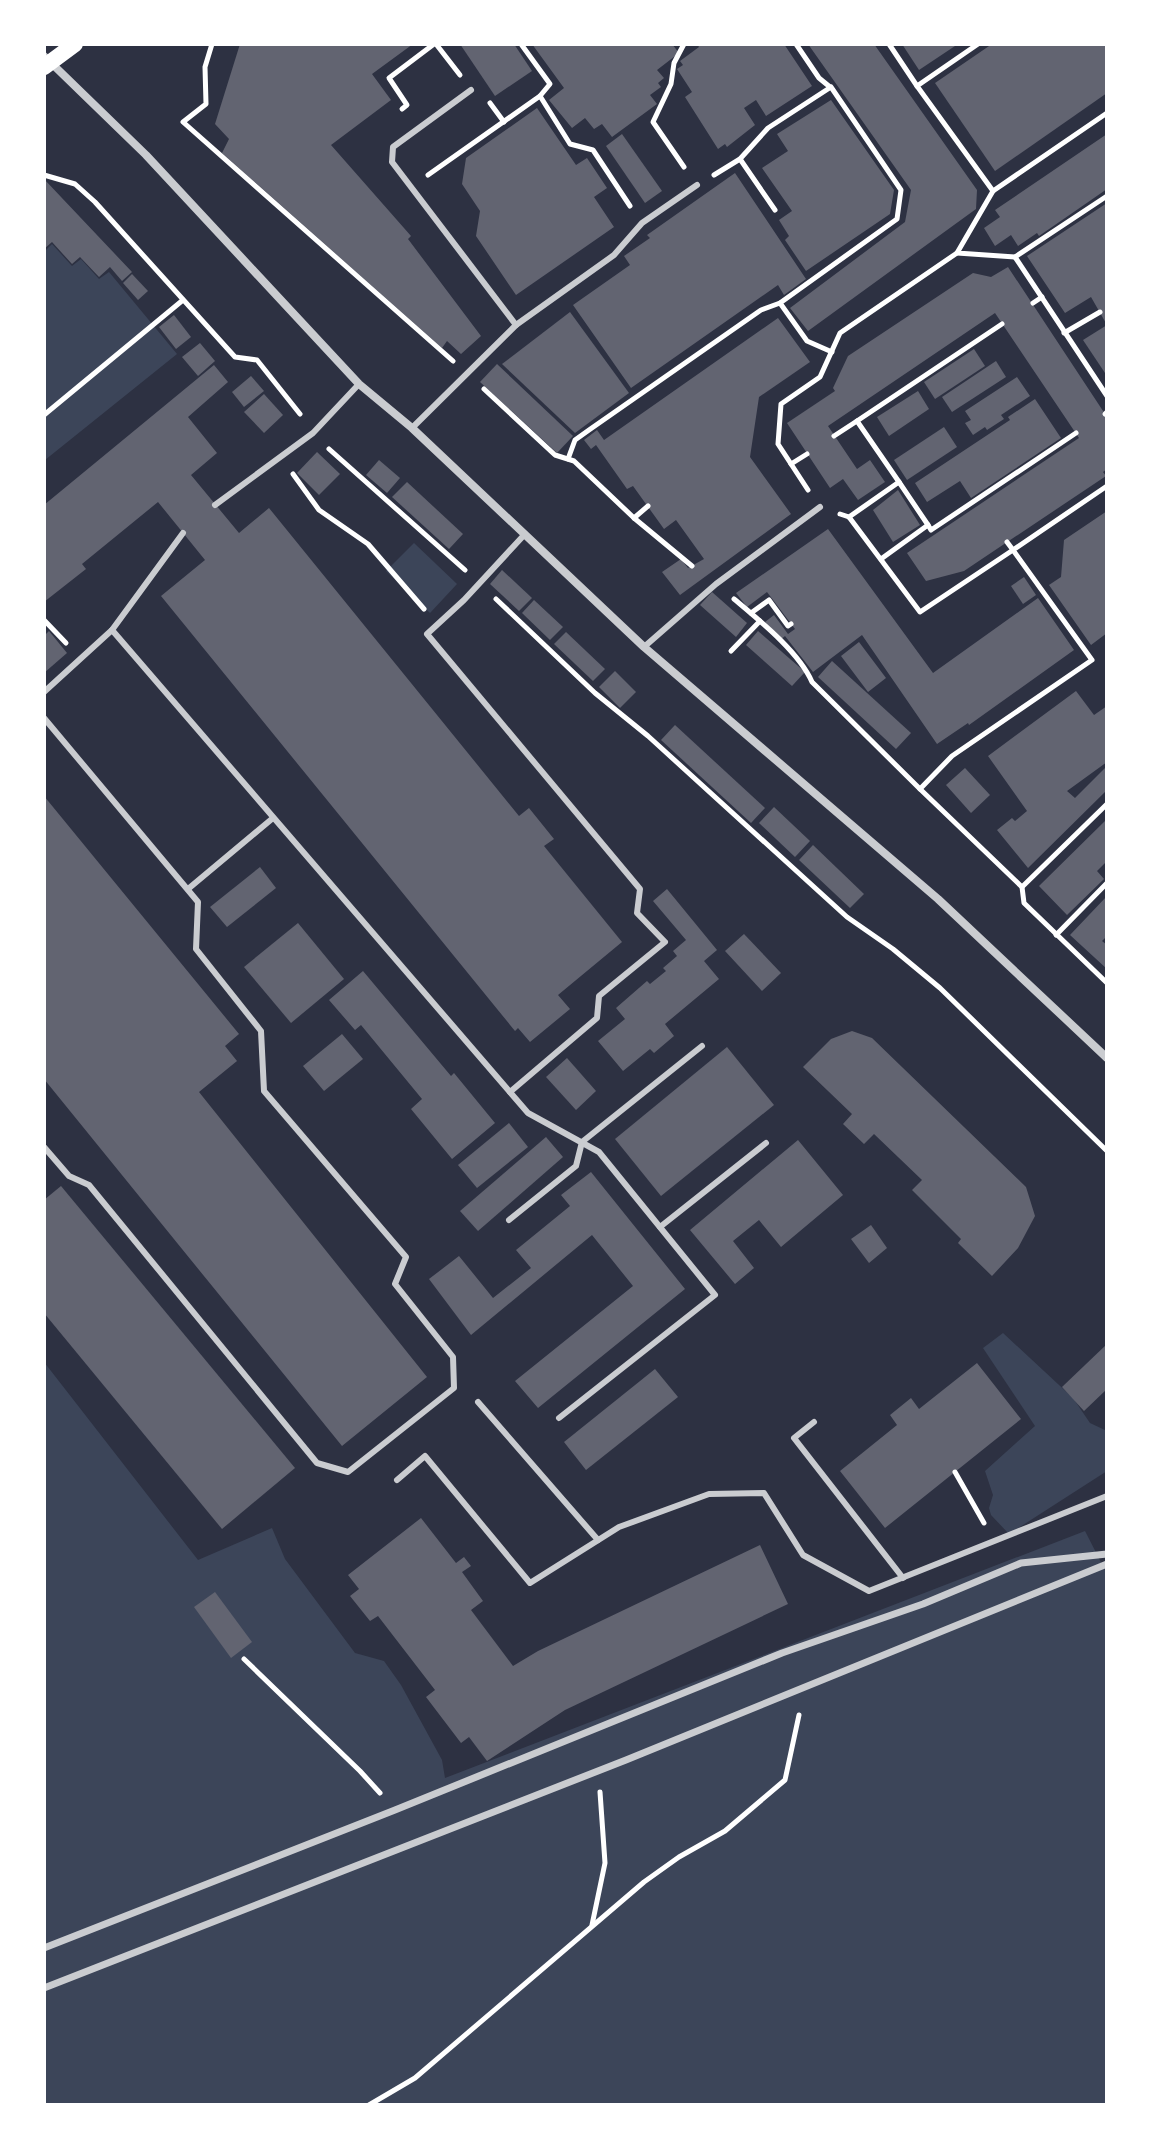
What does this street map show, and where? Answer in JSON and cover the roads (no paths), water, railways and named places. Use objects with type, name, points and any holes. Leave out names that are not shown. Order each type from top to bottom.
[{"type":"main road","points":[[46,61],[75,44]]},
{"type":"street","points":[[46,61],[146,155],[359,384],[412,428],[644,647],[938,899],[1107,1058]]},
{"type":"street","points":[[44,1948],[782,1653],[923,1604],[1021,1563],[1107,1554]]},
{"type":"street","points":[[44,1988],[599,1771],[1107,1564]]},
{"type":"lane","points":[[471,90],[393,147],[392,162],[516,325]]},
{"type":"lane","points":[[412,428],[516,325],[614,255],[642,223],[697,185]]},
{"type":"lane","points":[[215,505],[313,433],[359,384]]},
{"type":"lane","points":[[644,647],[716,584],[820,507]]},
{"type":"lane","points":[[44,692],[112,630],[183,533]]},
{"type":"lane","points":[[510,1092],[597,1018],[599,996],[665,942],[637,913],[640,889],[427,634],[525,534]]},
{"type":"lane","points":[[112,630],[528,1113],[599,1152],[715,1295],[559,1418]]},
{"type":"lane","points":[[44,718],[198,902],[196,949],[261,1031],[264,1091],[406,1257],[395,1284],[453,1357],[454,1388],[348,1472],[317,1463],[89,1185],[69,1176],[44,1147]]},
{"type":"lane","points":[[188,889],[273,818]]},
{"type":"lane","points":[[509,1220],[576,1166],[582,1142],[702,1046]]},
{"type":"lane","points":[[660,1227],[766,1143]]},
{"type":"lane","points":[[478,1402],[598,1540]]},
{"type":"lane","points":[[814,1422],[794,1438],[903,1578]]},
{"type":"lane","points":[[397,1480],[425,1456],[530,1583],[619,1527],[709,1494],[764,1493],[803,1555],[869,1591],[1107,1496]]}]
